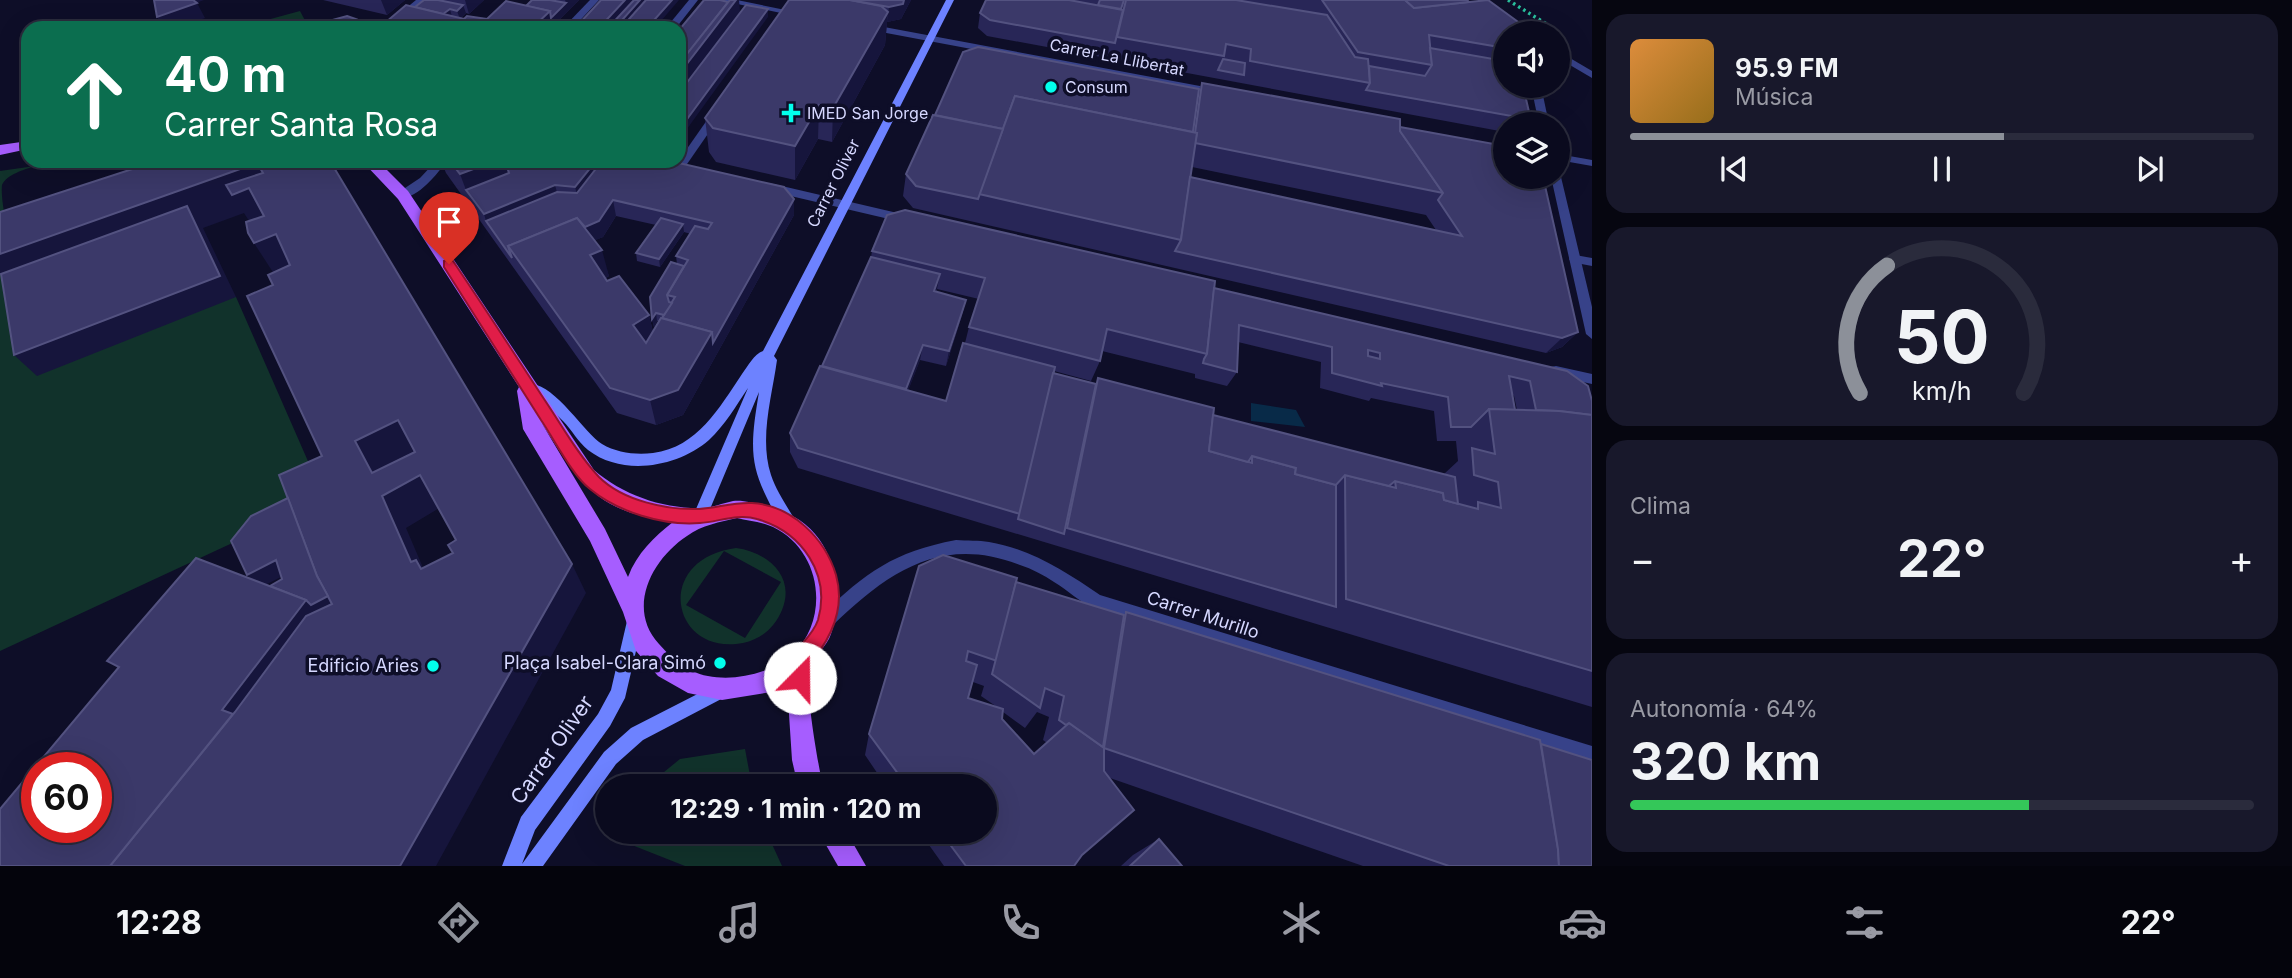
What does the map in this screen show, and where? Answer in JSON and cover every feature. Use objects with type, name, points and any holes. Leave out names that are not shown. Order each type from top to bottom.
[{"type":"main road","name":"Carrer Oliver","points":[[700,516],[771,348],[950,0]]},
{"type":"main road","points":[[0,150],[21,146]]},
{"type":"main road","points":[[376,168],[403,195],[594,483],[631,505],[654,511],[700,516]]},
{"type":"main road","name":"Carrer Oliver","points":[[771,348],[768,388],[757,431],[757,452],[772,496],[789,524]]},
{"type":"main road","points":[[524,380],[569,417],[596,448],[632,460],[653,459],[686,449],[706,434],[746,375],[771,348]]},
{"type":"main road","points":[[524,380],[533,429],[598,535],[634,614],[642,640],[656,659],[674,674],[696,685],[721,690],[770,681],[797,664],[818,640],[827,620],[830,586],[823,561],[809,540],[789,524],[755,511],[718,511],[700,516],[662,539],[648,556],[639,576],[634,614]]},
{"type":"main road","name":"Carrer Oliver","points":[[512,866],[528,824],[604,720],[619,692],[634,614]]},
{"type":"main road","points":[[797,664],[802,692],[804,760],[808,774]]},
{"type":"main road","points":[[531,866],[610,758],[637,734],[721,690]]},
{"type":"main road","points":[[839,844],[853,866]]},
{"type":"street","points":[[396,21],[421,0]]},
{"type":"street","points":[[575,21],[595,0]]},
{"type":"street","points":[[677,21],[694,0]]},
{"type":"street","points":[[722,0],[815,17]]},
{"type":"street","points":[[780,23],[796,0]]},
{"type":"street","name":"Carrer La Llibertat","points":[[855,24],[1233,95]]},
{"type":"street","points":[[1570,61],[1592,75]]},
{"type":"street","points":[[686,151],[726,100]]},
{"type":"street","points":[[1570,159],[1592,163]]},
{"type":"street","points":[[686,166],[694,168]]},
{"type":"street","points":[[403,195],[435,168]]},
{"type":"street","points":[[758,184],[917,222]]},
{"type":"street","points":[[1559,189],[1592,334]]},
{"type":"street","points":[[1575,258],[1592,262]]},
{"type":"street","points":[[1538,367],[1592,379]]},
{"type":"street","name":"Carrer Murillo","points":[[827,620],[867,580],[904,558],[946,548],[980,548],[1037,564],[1095,601],[1592,755]]},
{"type":"path","points":[[1508,0],[1541,21]]},
{"type":"green space","points":[[300,11],[305,21],[264,21]]},
{"type":"green space","points":[[29,168],[12,175],[2,185],[4,211],[14,260],[236,297],[325,500],[0,651],[0,171]]},
{"type":"green space","points":[[736,548],[747,550],[768,560],[782,576],[785,587],[782,610],[776,622],[762,635],[743,643],[719,643],[700,636],[687,622],[681,605],[682,587],[692,569],[709,556],[724,552],[686,605],[745,638],[781,582],[725,551]]},
{"type":"green space","points":[[745,749],[750,774],[662,774],[680,759]]},
{"type":"green space","points":[[629,844],[772,844],[782,866],[685,866]]},
{"type":"water","points":[[1251,403],[1296,410],[1305,427],[1251,421]]},
{"type":"building","points":[[154,0],[193,0],[197,3],[157,17]]},
{"type":"building","points":[[424,0],[463,5],[457,11],[450,9],[443,14],[415,7]]},
{"type":"building","points":[[532,0],[566,3],[551,18],[550,11],[526,6]]},
{"type":"building","points":[[601,0],[625,0],[606,21],[582,21]]},
{"type":"building","points":[[634,0],[640,0],[621,21],[614,21]]},
{"type":"building","points":[[646,0],[672,0],[653,21],[627,21]]},
{"type":"building","points":[[704,0],[728,2],[686,55],[686,22]]},
{"type":"building","points":[[730,0],[736,0],[686,65],[686,55]]},
{"type":"building","name":"IMED San Jorge","points":[[789,0],[850,0],[881,6],[888,12],[833,108],[819,105],[795,146],[713,128],[705,118]]},
{"type":"building","points":[[850,0],[904,0],[903,4],[889,7]]},
{"type":"building","points":[[986,0],[1069,0],[1123,10],[1115,43],[990,20],[980,13]]},
{"type":"building","points":[[1100,0],[1124,0],[1121,9],[1098,5]]},
{"type":"building","points":[[1126,0],[1236,0],[1327,15],[1355,57],[1368,59],[1370,83],[1250,61],[1251,49],[1226,44],[1224,56],[1117,37]]},
{"type":"building","points":[[1322,0],[1405,0],[1414,8],[1488,0],[1517,21],[1493,21],[1493,46],[1429,35],[1432,65],[1358,52]]},
{"type":"building","points":[[1405,0],[1467,0],[1469,2],[1414,8]]},
{"type":"building","points":[[506,1],[550,11],[539,21],[387,21],[406,5],[464,19],[467,16],[487,19]]},
{"type":"building","points":[[746,5],[768,9],[686,120],[686,84]]},
{"type":"building","points":[[347,16],[356,19],[354,21],[329,21]]},
{"type":"building","points":[[978,47],[1199,89],[1193,132],[1015,96],[1003,129],[935,115],[963,52]]},
{"type":"building","points":[[1430,48],[1493,59],[1493,98],[1526,98],[1529,112],[1493,113],[1366,90],[1370,83],[1369,66],[1425,76],[1432,65]]},
{"type":"building","points":[[1223,59],[1245,63],[1244,75],[1218,70]]},
{"type":"building","points":[[1202,83],[1400,119],[1400,131],[1443,193],[1195,143]]},
{"type":"building","points":[[1015,96],[1197,133],[1181,240],[979,194]]},
{"type":"building","points":[[933,115],[1003,129],[978,199],[916,186],[906,174]]},
{"type":"building","points":[[1400,127],[1493,144],[1493,189],[1546,189],[1578,332],[1562,338],[1175,251],[1181,240],[1190,177],[1462,236],[1438,200],[1443,193],[1400,131]]},
{"type":"building","points":[[686,165],[784,187],[794,199],[713,343],[712,332],[662,318],[675,297],[667,295],[688,260],[676,256],[695,226],[708,229],[712,223],[613,200],[599,221],[585,227],[577,218],[508,246],[512,258],[486,221],[557,192],[577,193],[597,168],[686,168]]},
{"type":"building","points":[[135,168],[243,168],[0,254],[0,212]]},
{"type":"building","points":[[260,168],[334,168],[572,564],[400,866],[110,866],[235,712],[306,616],[332,604],[317,576],[279,475],[322,456],[247,296],[273,285],[268,275],[290,265],[276,234],[254,243],[248,233],[246,222],[264,216],[249,188],[232,195],[226,185],[263,173]],"holes":[[[398,420],[415,452],[372,473],[355,441]],[[420,475],[456,540],[448,545],[453,553],[421,569],[416,560],[411,562],[382,496]]]},
{"type":"building","points":[[455,168],[476,168],[460,174]]},
{"type":"building","points":[[507,168],[590,168],[575,187],[555,185],[484,214],[466,190],[509,173]]},
{"type":"building","points":[[187,206],[220,276],[14,355],[1,274]]},
{"type":"building","points":[[905,210],[1215,281],[1207,354],[1107,329],[1100,361],[969,327],[985,278],[872,251],[887,215]]},
{"type":"building","points":[[577,218],[602,250],[590,255],[607,281],[619,276],[649,315],[633,325],[646,343],[661,318],[712,332],[678,390],[650,400],[610,388],[508,246]]},
{"type":"building","points":[[661,218],[683,224],[659,259],[636,253]]},
{"type":"building","points":[[871,257],[940,274],[934,291],[966,300],[949,351],[923,345],[906,389],[822,366]]},
{"type":"building","points":[[671,262],[684,266],[667,295],[672,303],[664,315],[656,313],[652,319],[650,297]]},
{"type":"building","points":[[1214,288],[1567,371],[1588,386],[1592,415],[1536,410],[1530,381],[1509,376],[1515,410],[1489,409],[1471,427],[1451,427],[1448,397],[1381,383],[1382,386],[1332,373],[1332,347],[1239,325],[1237,372],[1203,363],[1207,354]],"holes":[[[1368,350],[1380,353],[1380,359],[1368,356]]]},
{"type":"building","points":[[963,343],[1055,367],[1020,514],[798,448],[790,433],[820,366],[946,401]]},
{"type":"building","points":[[1053,373],[1096,384],[1064,534],[1018,519]]},
{"type":"building","points":[[1098,378],[1214,408],[1209,451],[1252,463],[1252,456],[1296,468],[1295,474],[1336,485],[1336,607],[1067,528]]},
{"type":"building","points":[[1489,409],[1592,415],[1592,671],[1346,599],[1345,475],[1396,488],[1395,481],[1443,493],[1444,500],[1478,509],[1478,502],[1501,508],[1498,482],[1474,475],[1472,448],[1495,454]]},
{"type":"building","points":[[1213,415],[1455,477],[1458,504],[1444,500],[1443,493],[1395,481],[1389,486],[1345,475],[1336,485],[1295,474],[1296,468],[1252,456],[1248,462],[1209,451]]},
{"type":"building","points":[[288,498],[317,576],[328,596],[311,605],[306,600],[270,586],[282,579],[276,560],[247,575],[231,541],[251,516]]},
{"type":"building","points":[[943,555],[1017,578],[997,661],[968,651],[966,661],[977,665],[968,698],[1003,709],[1002,719],[1034,754],[1069,723],[1104,748],[1104,771],[1134,810],[1082,855],[1074,866],[966,866],[950,844],[997,844],[997,774],[898,774],[869,734],[919,566]]},
{"type":"building","points":[[196,558],[306,600],[222,710],[233,714],[110,866],[0,866],[0,809],[21,784],[21,843],[112,843],[112,752],[48,752],[119,667],[107,661]]},
{"type":"building","points":[[1016,582],[1124,615],[1103,747],[1069,723],[1066,725],[1059,720],[1064,696],[1045,688],[1040,708],[992,674]]},
{"type":"building","points":[[1126,612],[1540,740],[1559,866],[1449,866],[1104,748]]},
{"type":"building","points":[[1541,744],[1592,760],[1592,866],[1559,866]]},
{"type":"building","points":[[1159,839],[1182,866],[1130,866]]},
{"type":"place","name":"Consum","points":[[1051,87]]},
{"type":"place","name":"IMED San Jorge","points":[[791,113]]},
{"type":"place","name":"Plaça Isabel-Clara Simó","points":[[720,663]]},
{"type":"place","name":"Edificio Aries","points":[[433,666]]},
{"type":"route","points":[[449,264],[561,437],[594,483],[631,505],[654,511],[700,516],[737,509],[755,511],[789,524],[809,540],[823,561],[830,586],[827,620],[818,640],[797,664],[800,678]]}]
